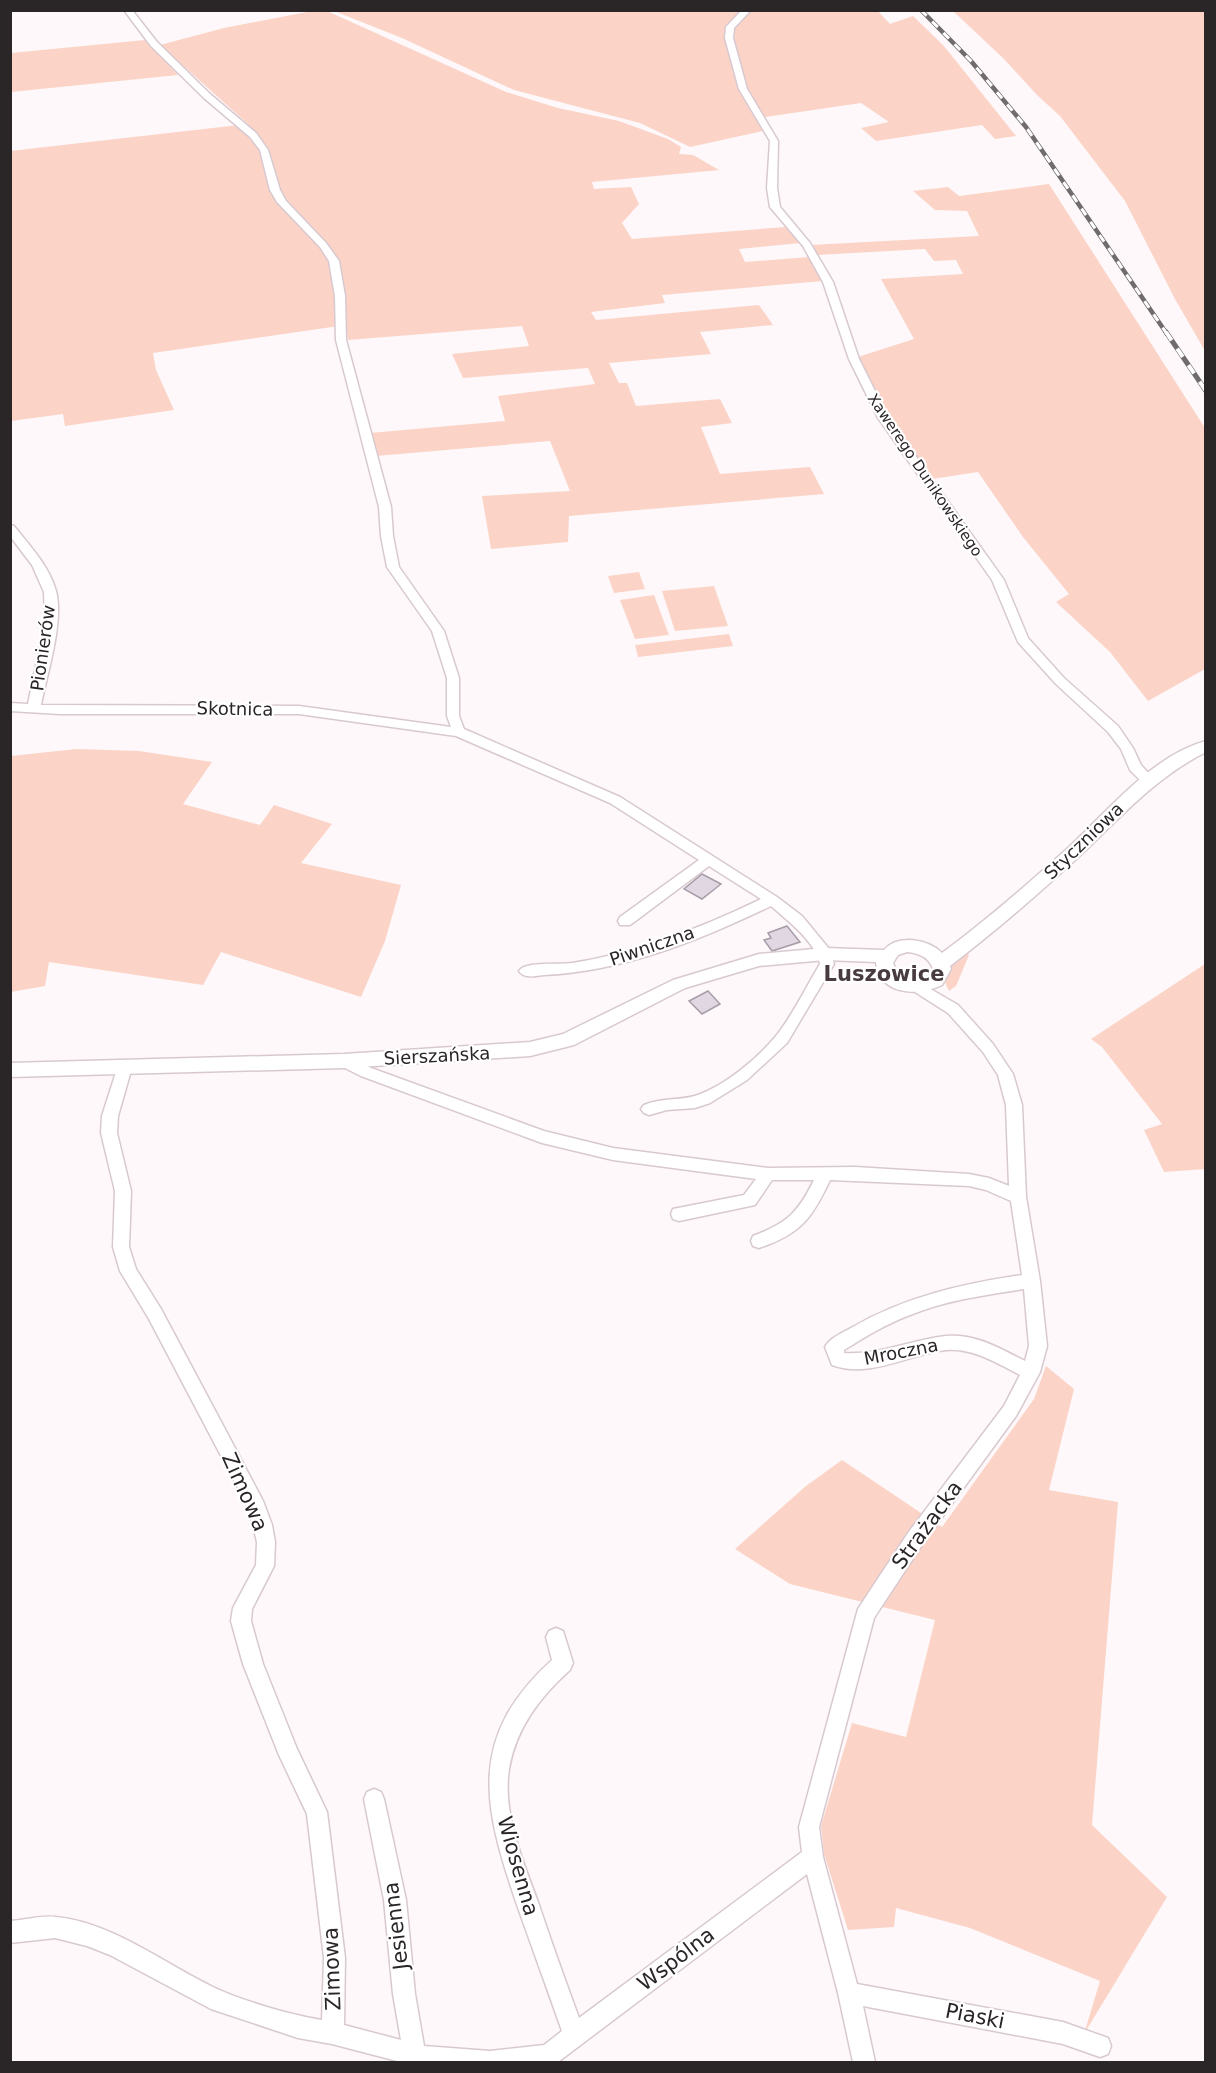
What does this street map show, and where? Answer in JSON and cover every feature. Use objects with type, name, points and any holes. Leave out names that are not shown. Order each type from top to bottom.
[{"type":"street","points":[[128,10],[154,44],[207,96],[253,135],[264,150],[275,190],[282,202],[323,245],[334,261],[340,296],[341,340],[385,507],[387,536],[393,567],[438,631],[453,678],[453,716],[459,732]]},
{"type":"street","name":"Xawerego Dunikowskiego","points":[[747,10],[730,27],[729,38],[743,90],[774,141],[772,188],[775,207],[807,245],[828,282],[854,359],[868,391],[883,418],[998,580],[1022,639],[1060,681],[1113,729],[1135,767],[1148,780]]},
{"type":"street","name":"Pionierów","points":[[10,528],[38,564],[50,592],[51,621],[34,707]]},
{"type":"street","name":"Skotnica","points":[[10,707],[60,710],[299,710],[459,732],[615,800],[772,900],[797,920],[825,954]]},
{"type":"street","name":"Styczniowa","points":[[935,957],[966,942],[1014,907],[1148,780],[1181,758],[1206,746]]},
{"type":"street","points":[[625,921],[668,892],[708,860]]},
{"type":"street","name":"Piwniczna","points":[[526,971],[570,969],[632,956],[734,918],[772,900]]},
{"type":"street","points":[[906,946],[935,957],[941,976],[928,984],[899,983],[893,980],[886,963],[898,948],[906,946]]},
{"type":"street","points":[[649,1109],[663,1102],[696,1102],[718,1092],[774,1048],[782,1039],[827,964],[825,954]]},
{"type":"street","name":"Sierszańska","points":[[10,1070],[344,1061],[455,1056],[549,1046],[585,1032],[679,984],[759,960],[825,954],[886,963]]},
{"type":"street","name":"Strażacka","points":[[864,2062],[849,1993],[813,1857],[809,1827],[865,1615],[915,1539],[1010,1411],[1031,1372],[1038,1346],[1032,1281],[1018,1197],[1014,1105],[1005,1074],[988,1048],[928,984]]},
{"type":"street","points":[[344,1061],[509,1126],[573,1146],[613,1154],[768,1174],[896,1174],[969,1180],[989,1184],[1018,1197]]},
{"type":"street","name":"Zimowa","points":[[124,1067],[110,1116],[110,1133],[123,1191],[121,1247],[128,1271],[155,1314],[202,1402],[257,1507],[263,1525],[266,1542],[265,1566],[243,1608],[241,1621],[257,1674],[289,1755],[317,1812],[336,1965],[336,2007],[332,2033]]},
{"type":"street","points":[[679,1214],[749,1200],[768,1174]]},
{"type":"street","points":[[759,1241],[782,1232],[807,1212],[824,1175]]},
{"type":"street","name":"Mroczna","points":[[1031,1372],[981,1347],[947,1343],[890,1357],[857,1361],[838,1360],[834,1347],[888,1316],[927,1301],[996,1286],[1032,1281]]},
{"type":"street","name":"Wiosenna","points":[[556,1637],[563,1663],[541,1682],[528,1699],[507,1742],[499,1772],[501,1809],[511,1854],[575,2037]]},
{"type":"street","name":"Jesienna","points":[[374,1799],[395,1900],[404,1994],[414,2055]]},
{"type":"street","name":"Wspólna","points":[[545,2059],[813,1857]]},
{"type":"street","points":[[10,1932],[55,1927],[87,1935],[117,1947],[211,1998],[298,2027],[332,2033],[414,2055],[435,2059],[490,2062],[545,2059]]},
{"type":"street","name":"Piaski","points":[[849,1993],[1063,2033],[1100,2046]]},
{"type":"shaded area","points":[[877,10],[890,24],[913,16],[944,46],[1016,136],[995,139],[982,125],[876,141],[861,128],[889,122],[861,103],[759,118],[767,130],[690,147],[640,123],[514,90],[402,38],[334,11]]},
{"type":"shaded area","points":[[312,11],[327,11],[506,92],[558,108],[619,121],[668,139],[681,147],[679,154],[693,155],[719,170],[592,182],[594,189],[631,187],[639,204],[622,223],[632,239],[786,227],[800,243],[739,249],[745,262],[809,257],[823,281],[662,295],[665,303],[591,312],[596,320],[759,305],[773,325],[700,332],[711,354],[609,363],[619,383],[627,383],[636,406],[720,399],[732,423],[701,427],[720,474],[810,467],[824,494],[569,516],[568,542],[491,549],[482,496],[570,491],[550,441],[376,456],[370,433],[505,421],[498,396],[595,384],[588,368],[463,378],[452,354],[529,346],[522,326],[348,340],[346,325],[153,353],[156,370],[174,410],[65,426],[63,414],[11,421],[10,151],[248,124],[160,45],[224,28]]},
{"type":"shaded area","points":[[953,11],[1205,11],[1205,351],[1175,299],[1125,201],[1060,116]]},
{"type":"shaded area","points":[[145,40],[178,75],[11,92],[11,53]]},
{"type":"shaded area","points":[[1049,184],[1205,428],[1205,669],[1148,701],[1110,652],[1056,602],[1069,594],[1023,537],[978,472],[932,479],[883,406],[858,357],[914,339],[881,279],[963,274],[956,260],[934,261],[925,249],[817,255],[811,245],[979,236],[967,211],[935,210],[913,191],[948,187],[959,196]]},
{"type":"shaded area","points":[[639,572],[645,589],[614,593],[608,576]]},
{"type":"shaded area","points":[[714,586],[728,626],[675,631],[662,591]]},
{"type":"shaded area","points":[[654,595],[669,635],[635,639],[620,600]]},
{"type":"shaded area","points":[[729,634],[733,646],[638,657],[635,645]]},
{"type":"shaded area","points":[[76,749],[139,751],[212,762],[183,804],[260,825],[274,805],[332,824],[301,863],[401,885],[385,941],[361,997],[221,952],[203,985],[49,962],[45,986],[11,992],[11,756]]},
{"type":"shaded area","points":[[966,952],[969,955],[956,986],[949,991],[943,978],[945,967]]},
{"type":"shaded area","points":[[1205,964],[1205,1169],[1164,1172],[1144,1130],[1162,1124],[1102,1047],[1091,1039]]},
{"type":"shaded area","points":[[1046,1366],[1074,1389],[1049,1490],[1118,1502],[1092,1825],[1167,1897],[1084,2034],[1100,1981],[970,1928],[896,1908],[894,1927],[848,1930],[824,1854],[821,1826],[852,1723],[906,1737],[935,1620],[790,1584],[735,1549],[806,1486],[842,1460],[942,1527],[1034,1399]]},
{"type":"building","points":[[702,874],[721,884],[702,899],[684,889]]},
{"type":"building","points":[[787,926],[800,942],[772,951],[764,940],[771,938],[768,933]]},
{"type":"building","points":[[708,991],[720,1004],[702,1014],[689,1001]]},
{"type":"railway","points":[[921,10],[971,61],[1026,127],[1167,334]]},
{"type":"railway","points":[[1166,332],[1206,391]]},
{"type":"district","name":"Luszowice","points":[[884,974]]}]
